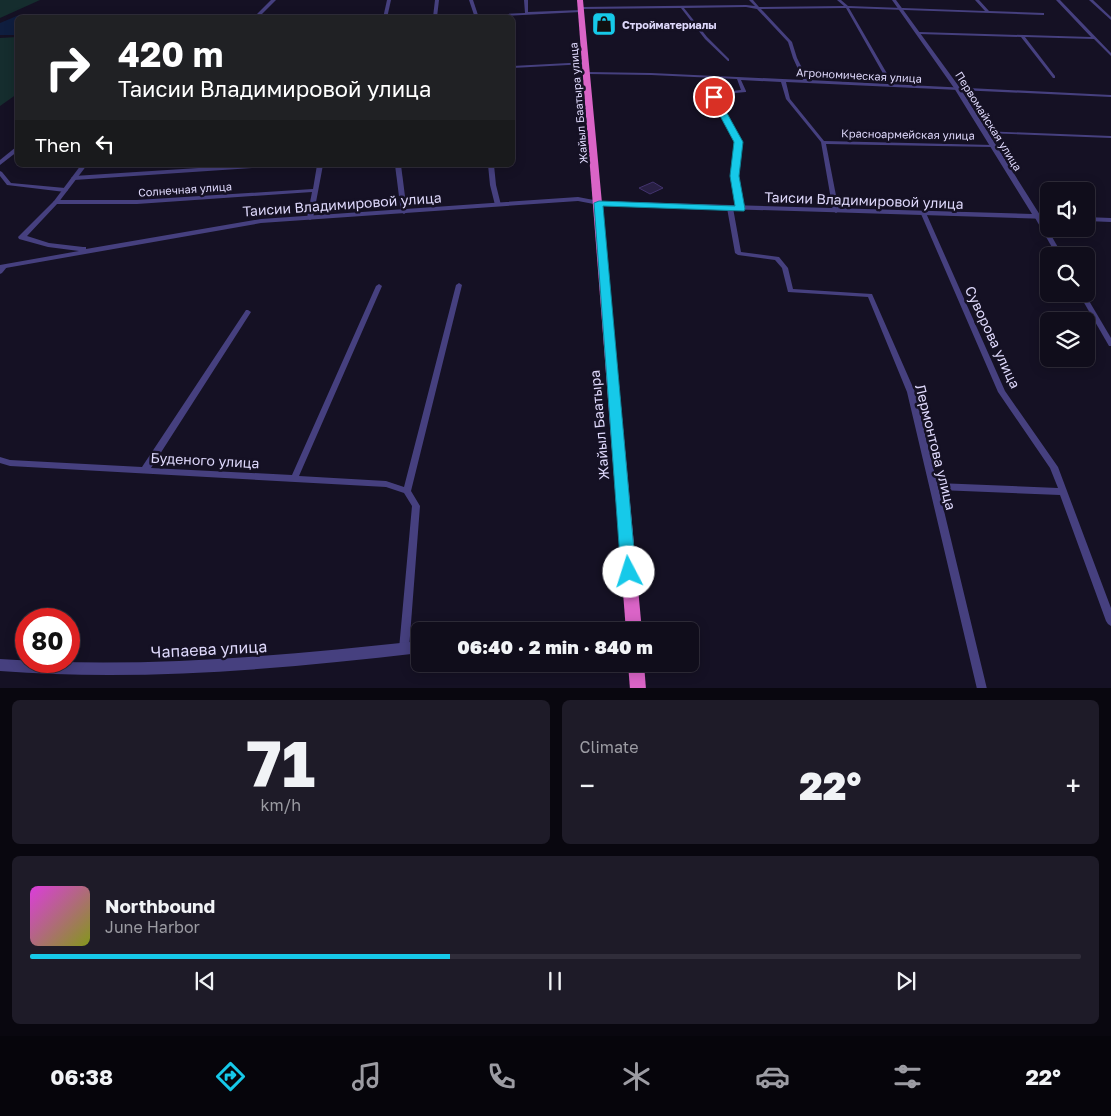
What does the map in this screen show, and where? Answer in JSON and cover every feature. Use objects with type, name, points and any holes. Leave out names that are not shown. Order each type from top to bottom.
[{"type":"highway","name":"Жайыл Баатыра улица","points":[[581,6],[599,210]]},
{"type":"highway","name":"Жайыл Баатыра","points":[[599,210],[633,622]]},
{"type":"highway","points":[[637,672],[638,688]]},
{"type":"street","points":[[257,15],[274,0]]},
{"type":"street","points":[[386,15],[389,0]]},
{"type":"street","points":[[434,15],[437,0]]},
{"type":"street","points":[[471,0],[476,15]]},
{"type":"street","points":[[526,0],[526,12]]},
{"type":"street","points":[[751,0],[790,42],[806,81]]},
{"type":"street","points":[[839,0],[847,7],[887,77]]},
{"type":"street","name":"Первомайская улица","points":[[894,0],[957,88],[1055,247]]},
{"type":"street","points":[[977,0],[988,12]]},
{"type":"street","points":[[1058,0],[1111,55]]},
{"type":"street","points":[[1091,0],[1111,18]]},
{"type":"street","points":[[494,15],[581,6],[847,7],[1043,14]]},
{"type":"street","points":[[682,7],[706,38],[728,60]]},
{"type":"street","points":[[919,33],[1094,38]]},
{"type":"street","points":[[1022,36],[1054,77]]},
{"type":"street","points":[[515,67],[587,63]]},
{"type":"street","name":"Агрономическая улица","points":[[588,73],[738,78],[1111,96]]},
{"type":"street","points":[[738,78],[744,91],[723,93],[714,97],[738,142],[735,176],[740,209]]},
{"type":"street","points":[[783,80],[788,99],[823,142],[836,211]]},
{"type":"street","name":"Красноармейская улица","points":[[984,132],[1111,137]]},
{"type":"street","name":"Красноармейская улица","points":[[823,142],[993,146]]},
{"type":"street","points":[[0,163],[15,150]]},
{"type":"street","points":[[82,167],[56,202],[22,237],[48,245],[91,250]]},
{"type":"street","points":[[74,178],[238,167]]},
{"type":"street","points":[[310,218],[320,167]]},
{"type":"street","points":[[398,167],[404,212]]},
{"type":"street","points":[[492,167],[493,185],[498,206]]},
{"type":"street","points":[[0,173],[9,184],[65,190]]},
{"type":"street","name":"Солнечная улица","points":[[56,202],[137,202],[315,190]]},
{"type":"street","name":"Таисии Владимировой улица","points":[[1,269],[37,260],[261,220],[498,206],[578,199],[599,210],[619,204],[1040,216]]},
{"type":"street","name":"Лермонтова улица","points":[[730,208],[738,253],[777,258],[785,268],[790,291],[870,295],[911,392],[982,688]]},
{"type":"street","name":"Суворова улица","points":[[924,214],[1002,392],[1054,467],[1111,621]]},
{"type":"street","points":[[1095,219],[1111,220]]},
{"type":"street","points":[[37,260],[48,245]]},
{"type":"street","points":[[404,649],[416,506],[407,492],[459,285]]},
{"type":"street","points":[[294,479],[379,286]]},
{"type":"street","points":[[1087,302],[1111,344]]},
{"type":"street","points":[[145,470],[248,312]]},
{"type":"street","name":"Буденого улица","points":[[0,460],[10,463],[386,484],[407,492]]},
{"type":"street","points":[[934,486],[1064,492]]},
{"type":"street","name":"Чапаева улица","points":[[0,665],[80,670],[177,668],[336,658],[411,648]]},
{"type":"green space","points":[[0,0],[40,0],[0,18]]},
{"type":"green space","points":[[15,37],[15,95],[0,106],[0,38]]},
{"type":"water","points":[[15,17],[15,35],[0,35],[0,23]]},
{"type":"building","points":[[653,182],[663,188],[650,194],[639,188]]},
{"type":"place","name":"Стройматериалы","points":[[604,24]]},
{"type":"route","points":[[629,572],[599,203],[740,209],[735,176],[738,142],[714,97]]}]
